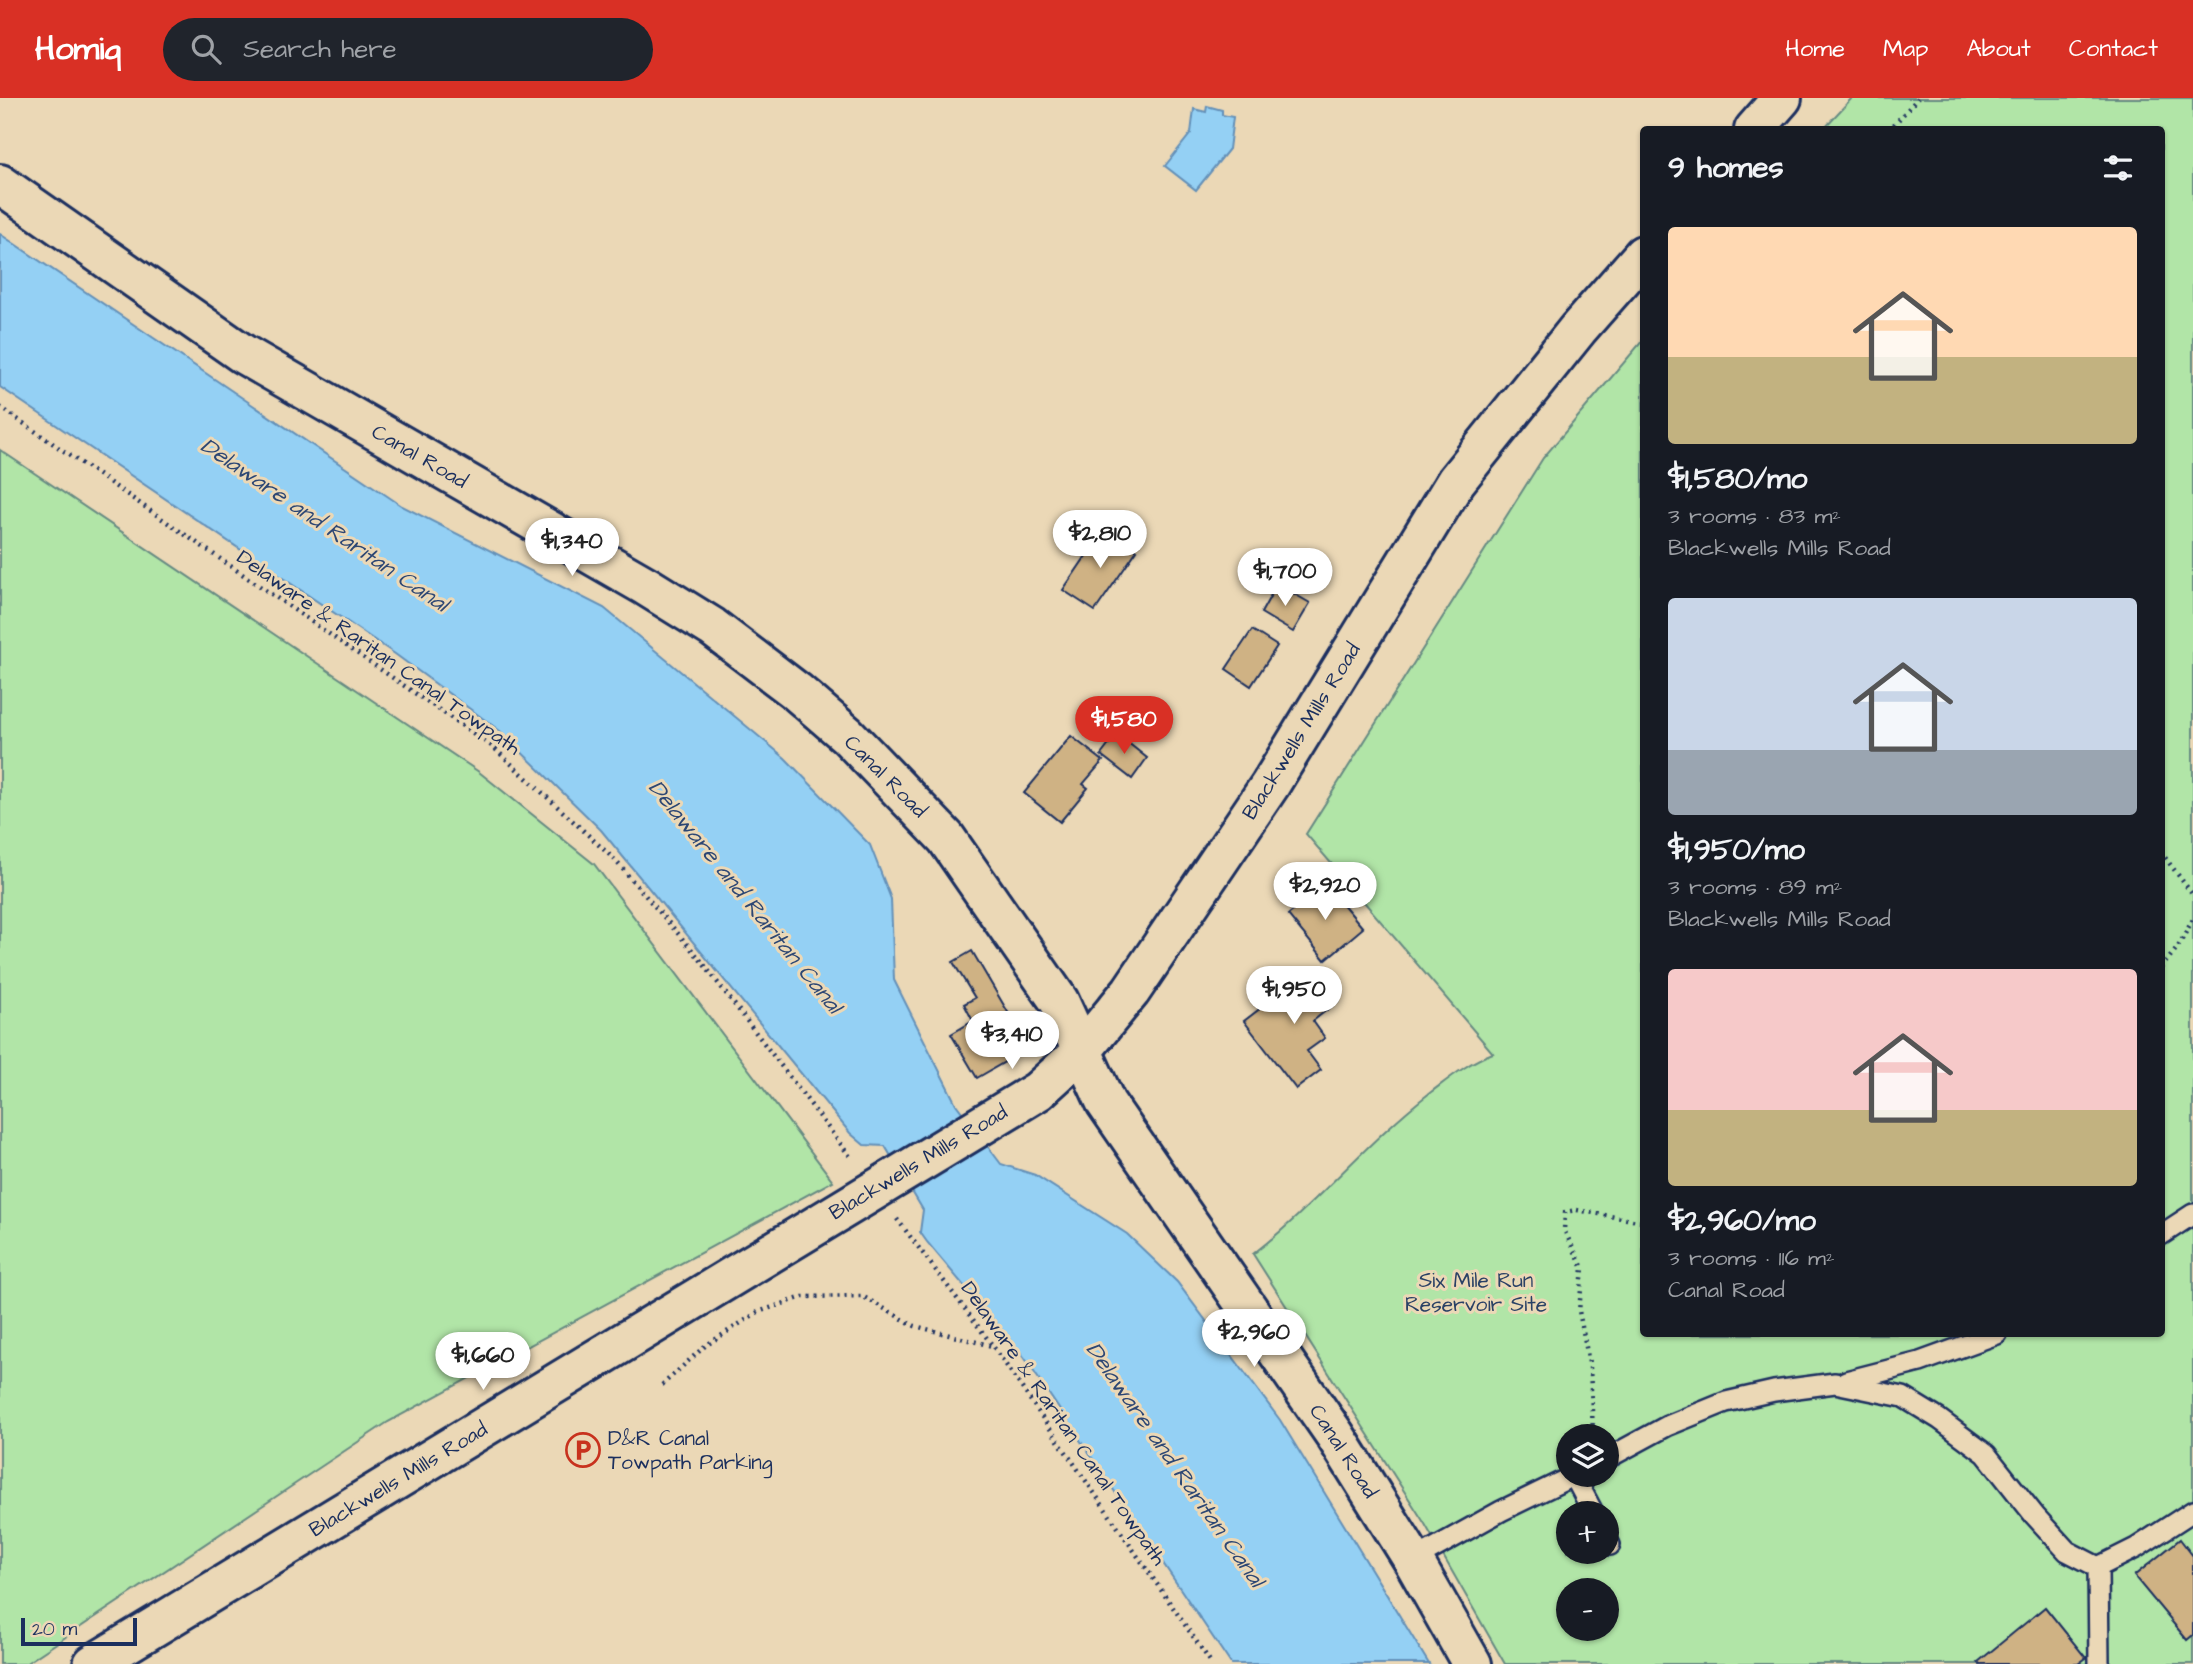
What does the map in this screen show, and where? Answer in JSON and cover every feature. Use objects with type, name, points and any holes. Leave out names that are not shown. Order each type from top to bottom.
[{"type":"street","points":[[1758,126],[1782,98]]},
{"type":"street","name":"Canal Road","points":[[0,184],[243,354],[646,586],[712,627],[796,691],[847,735],[946,838],[1059,1001],[1106,1103],[1335,1435],[1413,1560],[1472,1664]]},
{"type":"street","name":"Blackwells Mills Road","points":[[93,1664],[1038,1091],[1082,1052],[1131,991],[1270,785],[1456,481],[1578,329],[1640,258]]},
{"type":"lane","points":[[2165,1232],[2193,1214]]},
{"type":"lane","points":[[1619,1452],[1667,1426],[1726,1402],[1864,1378],[1920,1362],[1989,1337]]},
{"type":"lane","points":[[1835,1383],[1903,1397],[1939,1419],[1986,1454],[2035,1516],[2067,1551],[2098,1567]]},
{"type":"lane","points":[[1413,1560],[1556,1484]]},
{"type":"lane","points":[[2098,1567],[2136,1548],[2193,1511]]},
{"type":"lane","points":[[2098,1567],[2099,1664]]},
{"type":"path","points":[[1893,126],[1918,98]]},
{"type":"path","name":"Delaware & Raritan Canal Towpath","points":[[0,407],[493,747],[614,859],[699,958],[857,1165]]},
{"type":"path","points":[[2165,857],[2193,895]]},
{"type":"path","points":[[2165,963],[2178,947],[2193,919]]},
{"type":"path","points":[[1592,1424],[1590,1368],[1579,1311],[1583,1268],[1564,1230],[1565,1212],[1577,1210],[1640,1221]]},
{"type":"path","name":"Delaware & Raritan Canal Towpath","points":[[892,1212],[993,1346],[1212,1664]]},
{"type":"path","points":[[662,1385],[705,1346],[758,1312],[803,1297],[862,1296],[915,1326],[993,1346]]},
{"type":"green space","name":"Six Mile Run Reservoir Site","points":[[1852,98],[2193,98],[2193,1664],[1505,1664],[1425,1524],[1253,1254],[1408,1111],[1460,1070],[1493,1053],[1306,834],[1543,458],[1640,344],[1640,1337],[2165,1337],[2165,126],[1826,126]]},
{"type":"green space","points":[[0,450],[479,772],[594,864],[833,1181],[388,1422],[25,1664],[0,1664]]},
{"type":"water","points":[[1207,106],[1222,110],[1222,115],[1233,117],[1229,149],[1196,190],[1165,166],[1191,133],[1194,109],[1206,112]]},
{"type":"water","name":"Delaware and Raritan Canal","points":[[0,234],[402,506],[604,608],[785,758],[870,845],[891,899],[894,980],[956,1104],[1001,1164],[1035,1175],[1127,1234],[1177,1282],[1280,1420],[1429,1664],[1231,1664],[1024,1357],[920,1232],[923,1210],[885,1146],[864,1145],[850,1133],[601,830],[500,731],[395,654],[0,387]]},
{"type":"building","points":[[1105,528],[1137,550],[1095,611],[1063,590]]},
{"type":"building","points":[[1277,584],[1310,603],[1293,632],[1261,613]]},
{"type":"building","points":[[1252,630],[1277,646],[1251,686],[1226,669]]},
{"type":"building","points":[[1117,734],[1147,758],[1132,779],[1101,755]]},
{"type":"building","points":[[1071,736],[1103,761],[1083,784],[1088,788],[1060,822],[1024,793]]},
{"type":"building","points":[[1326,884],[1363,928],[1325,960],[1288,915]]},
{"type":"building","points":[[972,951],[1029,1048],[977,1078],[951,1034],[973,1021],[964,1004],[975,998],[953,962]]},
{"type":"building","points":[[1313,968],[1338,1001],[1313,1021],[1325,1038],[1307,1051],[1321,1070],[1296,1089],[1244,1021]]},
{"type":"building","points":[[2180,1539],[2193,1556],[2193,1635],[2187,1640],[2134,1576]]},
{"type":"building","points":[[2045,1607],[2086,1658],[2078,1664],[1978,1662]]},
{"type":"place","name":"D&R Canal Towpath Parking","points":[[583,1450]]}]
